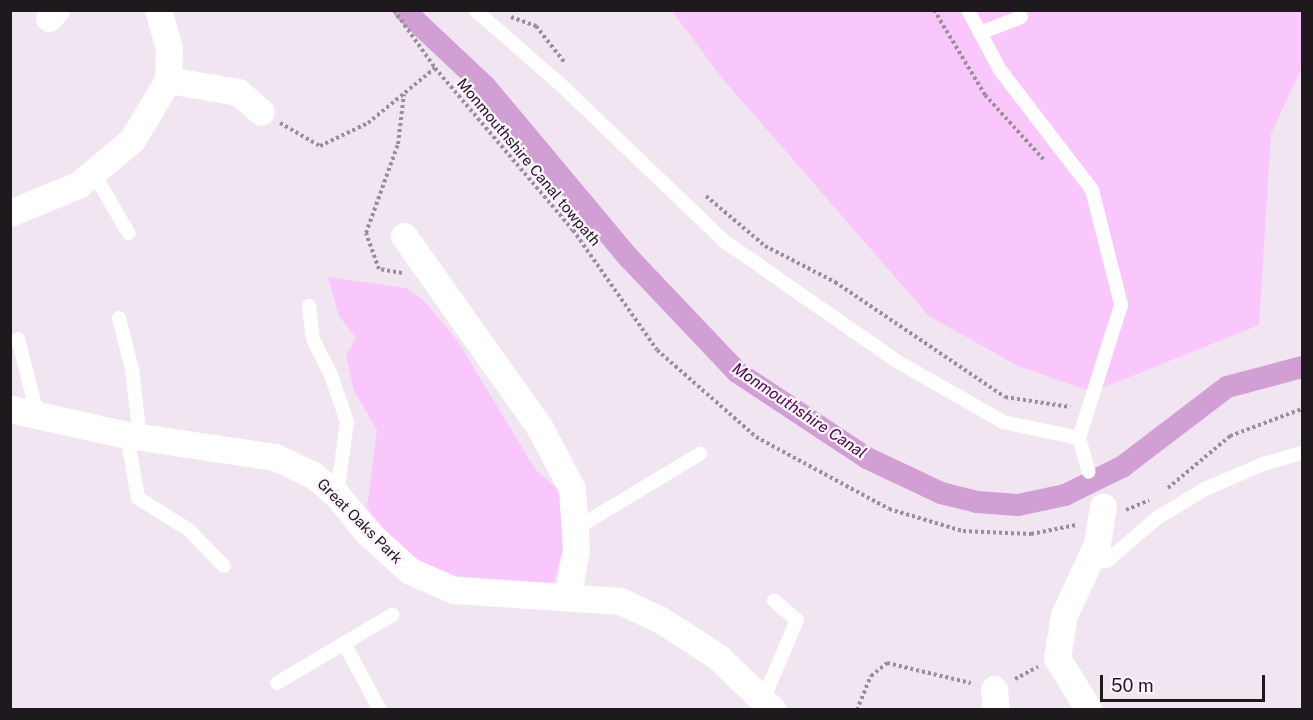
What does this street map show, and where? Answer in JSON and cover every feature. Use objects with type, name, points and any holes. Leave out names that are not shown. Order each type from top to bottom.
[{"type":"street","points":[[10,213],[78,185],[132,140],[168,80],[169,48],[158,10]]},
{"type":"street","points":[[168,80],[238,92],[261,112]]},
{"type":"street","points":[[404,236],[540,428],[572,489],[576,549],[568,595]]},
{"type":"street","name":"Great Oaks Park","points":[[10,409],[37,413],[134,436],[275,457],[313,475],[337,495],[366,531],[410,571],[454,590],[568,595],[620,601],[661,620],[718,657],[768,705]]},
{"type":"street","points":[[1089,710],[1057,658],[1064,615],[1090,562],[1103,513]]},
{"type":"lane","points":[[476,10],[562,86],[724,241],[898,362],[1003,422],[1079,438]]},
{"type":"lane","points":[[968,10],[1000,70],[1092,190],[1121,305],[1079,438],[1089,472]]},
{"type":"lane","points":[[980,33],[1021,17]]},
{"type":"lane","points":[[94,174],[129,234]]},
{"type":"lane","points":[[309,306],[313,339],[331,375],[347,422],[337,495]]},
{"type":"lane","points":[[119,318],[132,369],[138,498],[189,530],[225,566]]},
{"type":"lane","points":[[18,339],[37,413]]},
{"type":"lane","points":[[1090,562],[1107,561],[1157,519],[1205,489],[1263,464],[1302,453]]},
{"type":"lane","points":[[575,529],[700,454]]},
{"type":"lane","points":[[768,705],[797,620],[774,601]]},
{"type":"lane","points":[[277,683],[392,615]]},
{"type":"lane","points":[[344,643],[380,710]]},
{"type":"path","name":"Monmouthshire Canal towpath","points":[[394,10],[435,68],[573,230],[657,350],[756,437],[889,509],[963,531],[1031,534],[1160,495],[1230,436],[1302,409]]},
{"type":"path","points":[[934,10],[984,95],[1048,164]]},
{"type":"path","points":[[502,14],[537,26],[567,66]]},
{"type":"path","points":[[261,112],[320,146],[369,123],[435,68]]},
{"type":"path","points":[[404,94],[398,144],[366,233],[379,269],[433,278]]},
{"type":"path","points":[[703,194],[765,246],[834,282],[1005,397],[1086,410]]},
{"type":"path","points":[[857,710],[872,676],[887,663],[995,699],[1057,658]]},
{"type":"shaded area","points":[[672,11],[1302,11],[1302,67],[1271,134],[1259,325],[1092,392],[1018,366],[929,316],[722,78]]},
{"type":"shaded area","points":[[328,277],[406,288],[424,301],[457,340],[535,469],[563,494],[566,537],[554,583],[454,576],[419,561],[388,534],[367,508],[377,430],[354,391],[346,356],[356,338],[339,316]]},
{"type":"waterway","name":"Monmouthshire Canal","points":[[404,10],[485,86],[628,257],[737,372],[867,458],[941,493],[977,502],[1018,505],[1065,495],[1122,467],[1227,387],[1302,367]]}]
